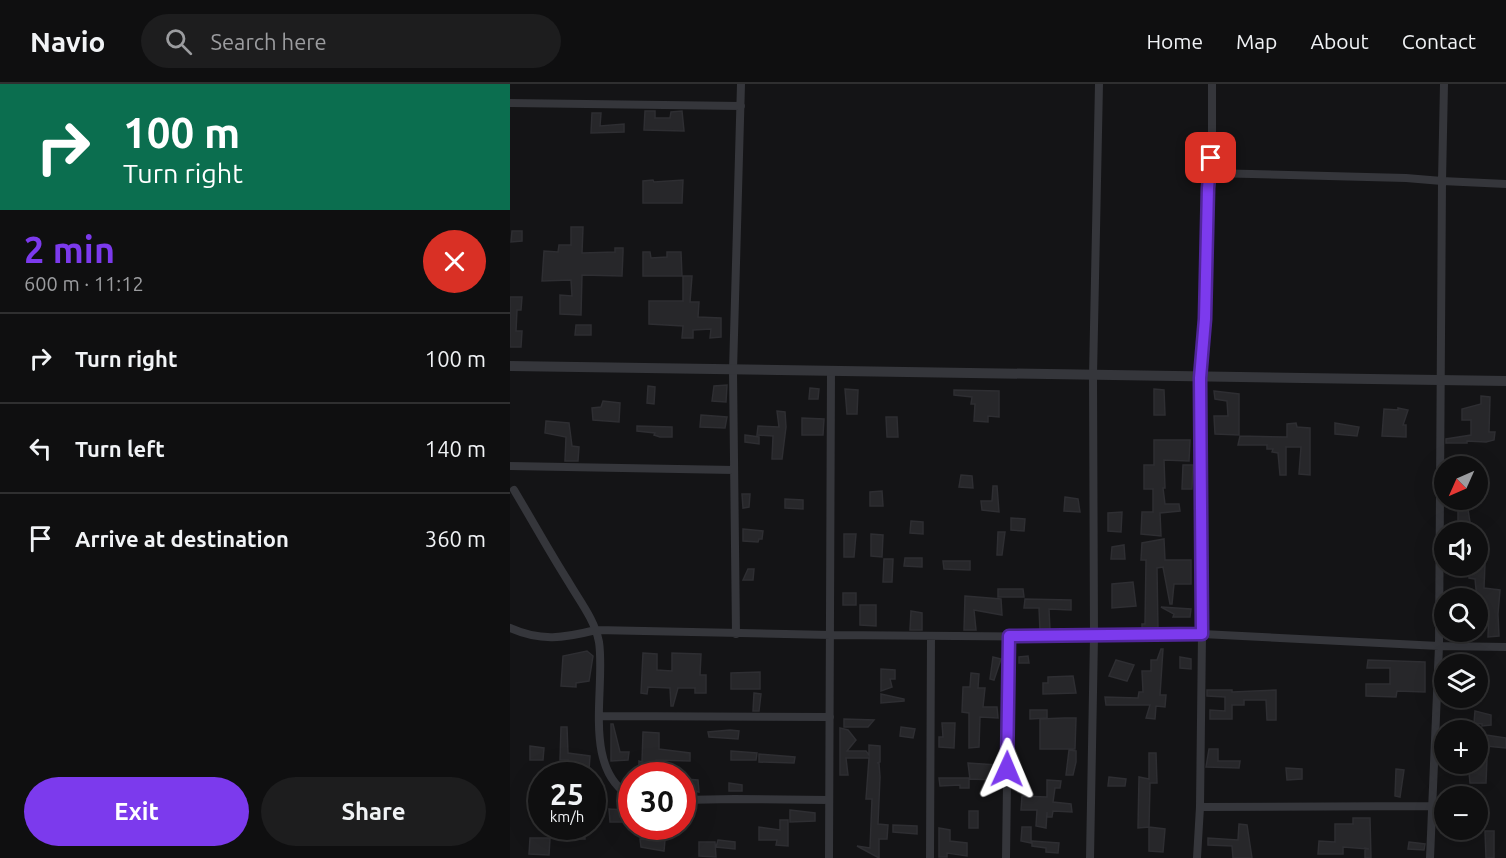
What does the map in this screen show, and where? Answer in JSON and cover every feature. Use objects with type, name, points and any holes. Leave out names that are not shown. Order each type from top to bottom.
[{"type":"street","points":[[736,634],[733,371],[741,84]]},
{"type":"street","points":[[1090,858],[1094,637],[1093,376],[1099,84]]},
{"type":"street","points":[[1197,858],[1200,807],[1202,634],[1200,378],[1205,319],[1212,84]]},
{"type":"street","points":[[1430,858],[1439,646],[1444,84]]},
{"type":"street","points":[[510,103],[741,106]]},
{"type":"street","points":[[1210,173],[1406,178],[1442,182],[1506,184]]},
{"type":"street","points":[[510,366],[1506,381]]},
{"type":"street","points":[[829,858],[831,372]]},
{"type":"street","points":[[510,466],[734,470]]},
{"type":"street","points":[[514,490],[596,630],[601,663],[600,716],[603,757],[611,778],[618,787]]},
{"type":"street","points":[[510,628],[538,638],[566,637],[596,630],[931,636],[1094,637],[1202,634],[1439,646],[1506,647]]},
{"type":"street","points":[[930,858],[931,636]]},
{"type":"street","points":[[1006,858],[1009,636]]},
{"type":"street","points":[[600,716],[830,717]]},
{"type":"street","points":[[696,800],[829,800]]},
{"type":"street","points":[[1200,807],[1432,806]]},
{"type":"building","points":[[645,111],[655,111],[655,118],[670,118],[671,112],[682,111],[684,131],[644,130]]},
{"type":"building","points":[[592,113],[601,113],[600,126],[624,124],[624,132],[591,133]]},
{"type":"building","points":[[653,180],[654,182],[683,180],[682,203],[643,203],[643,181]]},
{"type":"building","points":[[571,227],[583,227],[582,253],[615,252],[615,248],[623,248],[622,276],[582,275],[581,315],[560,314],[560,295],[572,296],[571,280],[542,281],[544,251],[558,252],[559,245],[571,245]]},
{"type":"building","points":[[512,231],[522,231],[522,241],[511,242]]},
{"type":"building","points":[[643,252],[650,252],[651,258],[667,257],[667,252],[681,252],[682,276],[643,276]]},
{"type":"building","points":[[683,276],[692,276],[690,302],[699,302],[698,317],[721,318],[721,337],[710,338],[711,329],[693,330],[693,338],[682,338],[683,326],[649,324],[649,301],[683,301]]},
{"type":"building","points":[[510,297],[522,297],[521,310],[517,310],[516,331],[522,331],[521,347],[510,347]]},
{"type":"building","points":[[576,325],[591,325],[591,335],[575,335]]},
{"type":"building","points":[[727,385],[726,402],[712,401],[714,386]]},
{"type":"building","points":[[648,386],[655,387],[654,404],[647,403]]},
{"type":"building","points":[[810,388],[819,389],[818,399],[809,399]]},
{"type":"building","points":[[845,389],[858,390],[857,414],[847,414]]},
{"type":"building","points":[[1154,389],[1164,390],[1165,415],[1154,415]]},
{"type":"building","points":[[954,390],[999,391],[999,417],[988,416],[988,422],[974,421],[975,404],[971,404],[972,397],[954,395]]},
{"type":"building","points":[[1214,391],[1239,394],[1239,435],[1215,434],[1214,416],[1228,416],[1227,401],[1215,399]]},
{"type":"building","points":[[1481,396],[1490,397],[1489,432],[1495,432],[1494,440],[1446,443],[1446,439],[1471,435],[1471,420],[1462,420],[1462,409],[1481,404]]},
{"type":"building","points":[[603,401],[620,403],[619,422],[593,420],[592,408],[601,407]]},
{"type":"building","points":[[1398,408],[1408,410],[1403,425],[1406,425],[1406,437],[1382,436],[1384,409],[1398,410]]},
{"type":"building","points":[[777,411],[785,412],[786,427],[782,459],[772,459],[773,436],[757,435],[758,426],[779,427]]},
{"type":"building","points":[[701,415],[727,417],[725,428],[700,427]]},
{"type":"building","points":[[886,417],[897,417],[898,437],[887,437]]},
{"type":"building","points":[[802,418],[824,419],[823,435],[802,435]]},
{"type":"building","points":[[546,421],[569,423],[572,446],[579,447],[578,461],[565,461],[566,437],[545,433]]},
{"type":"building","points":[[1296,423],[1297,427],[1310,428],[1310,475],[1299,474],[1301,447],[1286,447],[1286,475],[1280,475],[1278,453],[1272,452],[1273,449],[1267,449],[1267,445],[1238,445],[1240,436],[1287,437],[1287,424]]},
{"type":"building","points":[[1335,423],[1359,427],[1357,436],[1335,434]]},
{"type":"building","points":[[637,426],[672,427],[672,437],[660,437],[654,435],[655,433],[637,431]]},
{"type":"building","points":[[745,435],[759,437],[759,444],[745,442]]},
{"type":"building","points":[[1154,440],[1190,440],[1189,461],[1164,460],[1165,504],[1179,504],[1180,511],[1160,513],[1161,536],[1141,534],[1142,512],[1153,512],[1153,489],[1144,489],[1144,465],[1154,465]]},
{"type":"building","points":[[1183,465],[1193,465],[1192,489],[1182,489]]},
{"type":"building","points":[[961,475],[972,476],[973,488],[959,487]]},
{"type":"building","points":[[993,486],[997,486],[999,512],[982,510],[981,501],[992,501]]},
{"type":"building","points":[[882,491],[883,506],[870,506],[870,492]]},
{"type":"building","points":[[742,494],[750,494],[749,507],[743,508]]},
{"type":"building","points":[[1065,497],[1078,499],[1080,512],[1064,511]]},
{"type":"building","points":[[785,499],[803,500],[803,509],[785,508]]},
{"type":"building","points":[[1458,510],[1468,510],[1470,522],[1458,522]]},
{"type":"building","points":[[1122,512],[1121,532],[1108,531],[1108,513]]},
{"type":"building","points":[[1011,518],[1025,519],[1024,531],[1011,530]]},
{"type":"building","points":[[911,521],[923,522],[923,534],[910,533]]},
{"type":"building","points":[[743,529],[763,531],[762,539],[758,542],[743,541]]},
{"type":"building","points":[[998,532],[1005,532],[1002,555],[997,555]]},
{"type":"building","points":[[844,534],[856,534],[854,557],[844,557]]},
{"type":"building","points":[[871,534],[883,535],[882,557],[871,556]]},
{"type":"building","points":[[1164,539],[1165,560],[1191,560],[1191,584],[1174,584],[1172,604],[1170,604],[1163,567],[1157,568],[1158,629],[1142,630],[1142,624],[1145,624],[1146,560],[1141,560],[1142,543]]},
{"type":"building","points":[[1124,545],[1125,559],[1111,559],[1112,547]]},
{"type":"building","points":[[905,558],[922,558],[922,567],[904,566]]},
{"type":"building","points":[[884,559],[893,559],[892,582],[883,582]]},
{"type":"building","points":[[943,561],[970,561],[970,570],[944,569]]},
{"type":"building","points":[[748,569],[754,569],[753,580],[743,580]]},
{"type":"building","points":[[1469,576],[1484,576],[1484,588],[1476,588],[1475,579]]},
{"type":"building","points":[[1133,582],[1136,606],[1112,608],[1112,584]]},
{"type":"building","points":[[1488,588],[1500,590],[1499,636],[1488,637]]},
{"type":"building","points":[[998,589],[1023,589],[1024,597],[998,597]]},
{"type":"building","points":[[843,593],[856,593],[856,605],[843,605]]},
{"type":"building","points":[[965,596],[1001,599],[1002,615],[974,610],[976,630],[964,630]]},
{"type":"building","points":[[1025,599],[1071,600],[1071,610],[1049,609],[1050,631],[1040,631],[1039,608],[1024,608]]},
{"type":"building","points":[[860,605],[876,605],[876,626],[860,625]]},
{"type":"building","points":[[1161,607],[1191,609],[1190,617],[1173,617],[1174,614]]},
{"type":"building","points":[[911,611],[922,613],[922,630],[910,630]]},
{"type":"building","points":[[1163,649],[1160,695],[1166,695],[1165,707],[1156,706],[1155,719],[1146,718],[1150,705],[1106,705],[1105,697],[1138,698],[1139,692],[1143,692],[1142,671],[1151,671],[1151,660],[1157,660]]},
{"type":"building","points":[[587,651],[593,656],[589,681],[576,683],[576,687],[561,686],[563,656]]},
{"type":"building","points":[[643,653],[657,654],[657,670],[672,671],[672,653],[701,654],[700,675],[706,675],[706,693],[695,693],[695,688],[678,688],[673,706],[671,706],[670,688],[648,687],[647,694],[641,693]]},
{"type":"building","points":[[1028,656],[1029,663],[1019,663],[1019,657]]},
{"type":"building","points":[[993,657],[1001,659],[994,680],[990,679]]},
{"type":"building","points":[[1180,657],[1191,659],[1191,669],[1180,668]]},
{"type":"building","points":[[1116,660],[1134,665],[1127,681],[1109,676]]},
{"type":"building","points":[[1368,660],[1425,662],[1425,692],[1397,691],[1396,697],[1366,696],[1366,684],[1390,684],[1390,668],[1367,668]]},
{"type":"building","points":[[881,669],[895,670],[895,679],[890,679],[892,687],[881,691]]},
{"type":"building","points":[[760,672],[760,689],[731,689],[731,673]]},
{"type":"building","points":[[971,673],[979,674],[978,688],[985,688],[983,707],[997,707],[998,718],[980,717],[979,747],[969,748],[969,713],[962,712],[963,687],[970,687]]},
{"type":"building","points":[[1073,676],[1076,693],[1043,694],[1043,683],[1048,683],[1048,677]]},
{"type":"building","points":[[1207,690],[1232,690],[1232,692],[1276,690],[1276,720],[1267,720],[1266,700],[1244,700],[1244,705],[1232,705],[1232,719],[1210,719],[1210,710],[1225,711],[1225,697],[1207,696]]},
{"type":"building","points":[[754,693],[761,694],[759,711],[753,711]]},
{"type":"building","points":[[881,694],[904,699],[904,701],[881,703]]},
{"type":"building","points":[[1030,710],[1047,710],[1047,718],[1030,719]]},
{"type":"building","points":[[1475,711],[1491,715],[1491,725],[1488,725],[1488,720],[1474,720]]},
{"type":"building","points":[[1076,718],[1075,749],[1040,749],[1040,719]]},
{"type":"building","points":[[844,719],[874,720],[868,727],[844,727]]},
{"type":"building","points":[[942,723],[955,723],[954,748],[939,747],[939,737],[943,737]]},
{"type":"building","points":[[611,724],[613,724],[620,752],[629,752],[628,760],[611,761]]},
{"type":"building","points":[[561,727],[567,727],[568,753],[590,756],[590,762],[560,760]]},
{"type":"building","points":[[901,727],[915,729],[913,738],[900,736]]},
{"type":"building","points":[[840,728],[848,730],[856,740],[847,751],[866,751],[869,755],[869,745],[880,746],[880,762],[877,763],[879,763],[880,777],[878,824],[888,825],[887,839],[879,839],[879,858],[857,846],[870,848],[872,799],[866,799],[869,758],[846,758],[848,775],[840,775]]},
{"type":"building","points":[[739,731],[738,739],[709,737],[708,732]]},
{"type":"building","points":[[643,732],[659,733],[659,749],[690,753],[690,761],[642,762]]},
{"type":"building","points":[[1488,735],[1506,738],[1506,748],[1488,746]]},
{"type":"building","points":[[530,746],[544,748],[543,760],[530,760]]},
{"type":"building","points":[[1209,749],[1218,749],[1218,761],[1240,761],[1239,768],[1206,767]]},
{"type":"building","points":[[1069,750],[1076,751],[1073,775],[1066,775]]},
{"type":"building","points":[[731,751],[757,753],[756,760],[731,760]]},
{"type":"building","points":[[1149,753],[1156,753],[1157,783],[1150,783],[1149,827],[1138,828],[1139,777],[1149,779]]},
{"type":"building","points":[[759,754],[795,757],[794,763],[759,762]]},
{"type":"building","points":[[968,763],[997,765],[995,780],[970,779]]},
{"type":"building","points":[[1286,768],[1302,769],[1302,779],[1287,780]]},
{"type":"building","points":[[1396,769],[1404,770],[1400,797],[1395,796]]},
{"type":"building","points":[[1469,774],[1486,774],[1486,783],[1470,783]]},
{"type":"building","points":[[1109,777],[1126,779],[1125,786],[1108,786]]},
{"type":"building","points":[[939,778],[969,778],[969,788],[960,788],[960,785],[940,786]]},
{"type":"building","points":[[696,780],[698,780],[699,792],[696,792]]},
{"type":"building","points":[[1047,780],[1061,781],[1060,788],[1055,788],[1053,802],[1071,804],[1072,812],[1053,811],[1052,817],[1047,817],[1047,812],[1046,828],[1036,826],[1037,810],[1021,810],[1022,796],[1047,797]]},
{"type":"building","points":[[729,783],[742,785],[742,791],[729,791]]},
{"type":"building","points":[[1018,783],[1028,784],[1027,792],[1018,792]]},
{"type":"building","points":[[609,809],[618,810],[618,822],[610,822]]},
{"type":"building","points":[[790,810],[815,813],[815,821],[790,822]]},
{"type":"building","points":[[969,811],[978,811],[978,828],[969,828]]},
{"type":"building","points":[[1353,818],[1370,818],[1371,858],[1365,858],[1365,849],[1343,847],[1343,854],[1318,854],[1319,841],[1335,842],[1335,824],[1353,824]]},
{"type":"building","points":[[780,820],[788,820],[788,846],[776,845],[777,840],[759,840],[759,827],[780,830]]},
{"type":"building","points":[[1239,824],[1247,825],[1252,858],[1233,858],[1232,846],[1208,845],[1208,838],[1238,840]]},
{"type":"building","points":[[893,825],[917,826],[917,834],[893,832]]},
{"type":"building","points":[[1022,827],[1031,827],[1031,843],[1021,841]]},
{"type":"building","points":[[1149,827],[1165,829],[1163,852],[1149,851]]},
{"type":"building","points":[[939,828],[950,830],[950,841],[967,843],[967,856],[947,853],[947,857],[939,857]]},
{"type":"building","points":[[1488,831],[1494,831],[1494,858],[1486,858],[1485,840],[1488,840]]},
{"type":"building","points":[[530,840],[550,840],[549,855],[529,854]]},
{"type":"building","points":[[640,840],[665,840],[664,851],[641,847]]},
{"type":"building","points":[[718,840],[735,842],[735,849],[716,847]]},
{"type":"building","points":[[1032,841],[1059,843],[1058,853],[1046,852],[1046,848],[1032,846]]},
{"type":"building","points":[[699,842],[715,842],[716,857],[699,856]]},
{"type":"building","points":[[1409,842],[1425,844],[1424,850],[1408,849]]},
{"type":"route","points":[[1007,769],[1009,636],[1094,637],[1202,634],[1200,378],[1205,319],[1208,188],[1211,158]]}]
